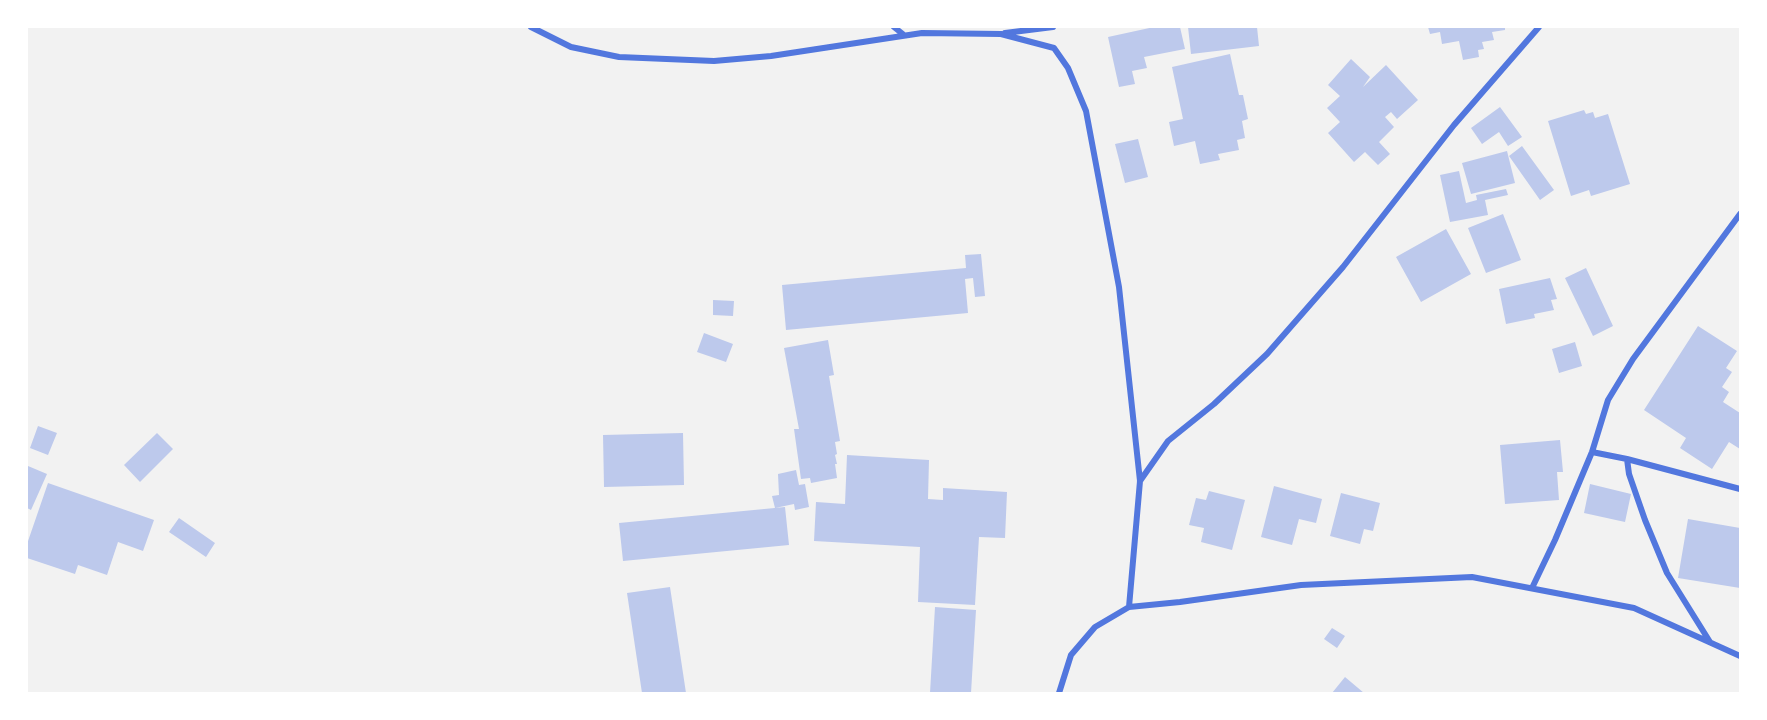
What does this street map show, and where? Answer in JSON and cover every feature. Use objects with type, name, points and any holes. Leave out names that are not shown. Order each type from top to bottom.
[{"type":"street","points":[[531,27],[571,47],[619,57],[714,61],[771,56],[922,33],[1001,34],[1053,27]]},
{"type":"street","points":[[894,27],[904,35]]},
{"type":"street","points":[[1140,481],[1168,441],[1214,404],[1267,354],[1343,267],[1454,124],[1539,27]]},
{"type":"street","points":[[1001,34],[1054,48],[1068,68],[1086,111],[1119,287],[1140,481],[1130,607]]},
{"type":"street","points":[[1532,588],[1592,452],[1608,400],[1633,359],[1740,214]]},
{"type":"street","points":[[1592,452],[1740,489]]},
{"type":"street","points":[[1627,459],[1629,474],[1667,573],[1710,643]]},
{"type":"street","points":[[1059,693],[1071,655],[1095,627],[1130,607],[1301,585],[1472,577],[1634,608],[1740,656]]},
{"type":"building","points":[[1154,27],[1180,27],[1185,49],[1144,57],[1147,68],[1132,71],[1135,84],[1119,87],[1108,37]]},
{"type":"building","points":[[1188,27],[1257,27],[1259,46],[1191,54]]},
{"type":"building","points":[[1428,27],[1505,27],[1505,30],[1492,32],[1494,40],[1482,42],[1484,49],[1478,50],[1479,57],[1463,60],[1459,41],[1442,44],[1440,32],[1430,34]]},
{"type":"building","points":[[1230,54],[1239,95],[1243,95],[1248,119],[1242,121],[1245,138],[1237,140],[1239,150],[1218,154],[1220,160],[1200,164],[1195,141],[1174,146],[1169,122],[1183,119],[1172,67]]},
{"type":"building","points":[[1351,59],[1370,77],[1363,87],[1386,65],[1418,100],[1397,119],[1391,112],[1385,117],[1394,127],[1379,142],[1390,154],[1378,165],[1365,152],[1354,162],[1328,133],[1340,122],[1327,108],[1340,96],[1328,85]]},
{"type":"building","points":[[1500,107],[1522,137],[1508,146],[1499,132],[1482,144],[1471,128]]},
{"type":"building","points":[[1584,110],[1586,114],[1593,112],[1595,118],[1608,114],[1630,184],[1591,196],[1589,190],[1571,196],[1548,121]]},
{"type":"building","points":[[1138,139],[1148,177],[1125,183],[1115,144]]},
{"type":"building","points":[[1522,146],[1554,190],[1540,200],[1509,156]]},
{"type":"building","points":[[1507,151],[1515,183],[1471,194],[1462,163]]},
{"type":"building","points":[[1459,171],[1466,203],[1477,200],[1476,195],[1506,189],[1508,195],[1485,200],[1488,215],[1450,222],[1440,175]]},
{"type":"building","points":[[1503,214],[1521,260],[1486,273],[1468,228]]},
{"type":"building","points":[[1446,229],[1471,274],[1421,302],[1396,257]]},
{"type":"building","points":[[981,254],[985,296],[975,297],[973,278],[965,279],[968,313],[786,330],[782,285],[966,268],[965,255]]},
{"type":"building","points":[[1586,268],[1613,326],[1593,336],[1565,278]]},
{"type":"building","points":[[1550,278],[1557,299],[1551,300],[1554,310],[1534,314],[1535,318],[1506,324],[1499,289]]},
{"type":"building","points":[[713,300],[734,301],[733,316],[713,315]]},
{"type":"building","points":[[1698,326],[1737,351],[1726,368],[1732,372],[1722,387],[1729,392],[1723,402],[1740,413],[1740,449],[1729,442],[1712,469],[1680,448],[1686,438],[1644,410]]},
{"type":"building","points":[[704,333],[733,344],[726,362],[697,352]]},
{"type":"building","points":[[828,340],[834,375],[829,376],[840,441],[835,442],[837,478],[811,483],[810,478],[801,479],[794,429],[799,429],[784,348]]},
{"type":"building","points":[[1575,342],[1582,366],[1559,373],[1552,349]]},
{"type":"building","points":[[38,426],[57,433],[48,455],[30,448]]},
{"type":"building","points":[[157,433],[173,449],[140,482],[124,465]]},
{"type":"building","points":[[683,433],[684,485],[604,487],[603,435]]},
{"type":"building","points":[[1560,440],[1563,472],[1557,472],[1559,500],[1505,504],[1500,445]]},
{"type":"building","points":[[847,455],[929,460],[928,499],[943,500],[943,488],[1007,492],[1005,538],[979,537],[975,605],[918,602],[920,547],[814,541],[816,502],[845,504]]},
{"type":"building","points":[[28,466],[47,474],[31,510],[27,508]]},
{"type":"building","points":[[796,470],[799,485],[805,484],[809,507],[795,510],[794,504],[775,508],[772,496],[779,495],[778,474]]},
{"type":"building","points":[[48,483],[154,520],[143,551],[118,542],[107,575],[78,565],[75,574],[27,558],[27,544]]},
{"type":"building","points":[[1590,484],[1631,494],[1625,522],[1584,513]]},
{"type":"building","points":[[1274,486],[1322,499],[1316,523],[1299,519],[1292,545],[1261,537]]},
{"type":"building","points":[[1209,491],[1245,500],[1232,550],[1201,542],[1204,528],[1189,525],[1196,498],[1206,500]]},
{"type":"building","points":[[1341,493],[1380,503],[1373,531],[1364,529],[1360,544],[1330,536]]},
{"type":"building","points":[[785,507],[789,545],[623,561],[619,523]]},
{"type":"building","points":[[179,518],[215,543],[206,557],[169,532]]},
{"type":"building","points":[[1688,519],[1740,528],[1740,588],[1678,578]]},
{"type":"building","points":[[670,587],[686,693],[642,693],[627,593]]},
{"type":"building","points":[[935,607],[976,610],[971,693],[930,693]]},
{"type":"building","points":[[1332,628],[1345,636],[1337,648],[1324,639]]},
{"type":"building","points":[[1345,677],[1364,693],[1332,693]]}]
